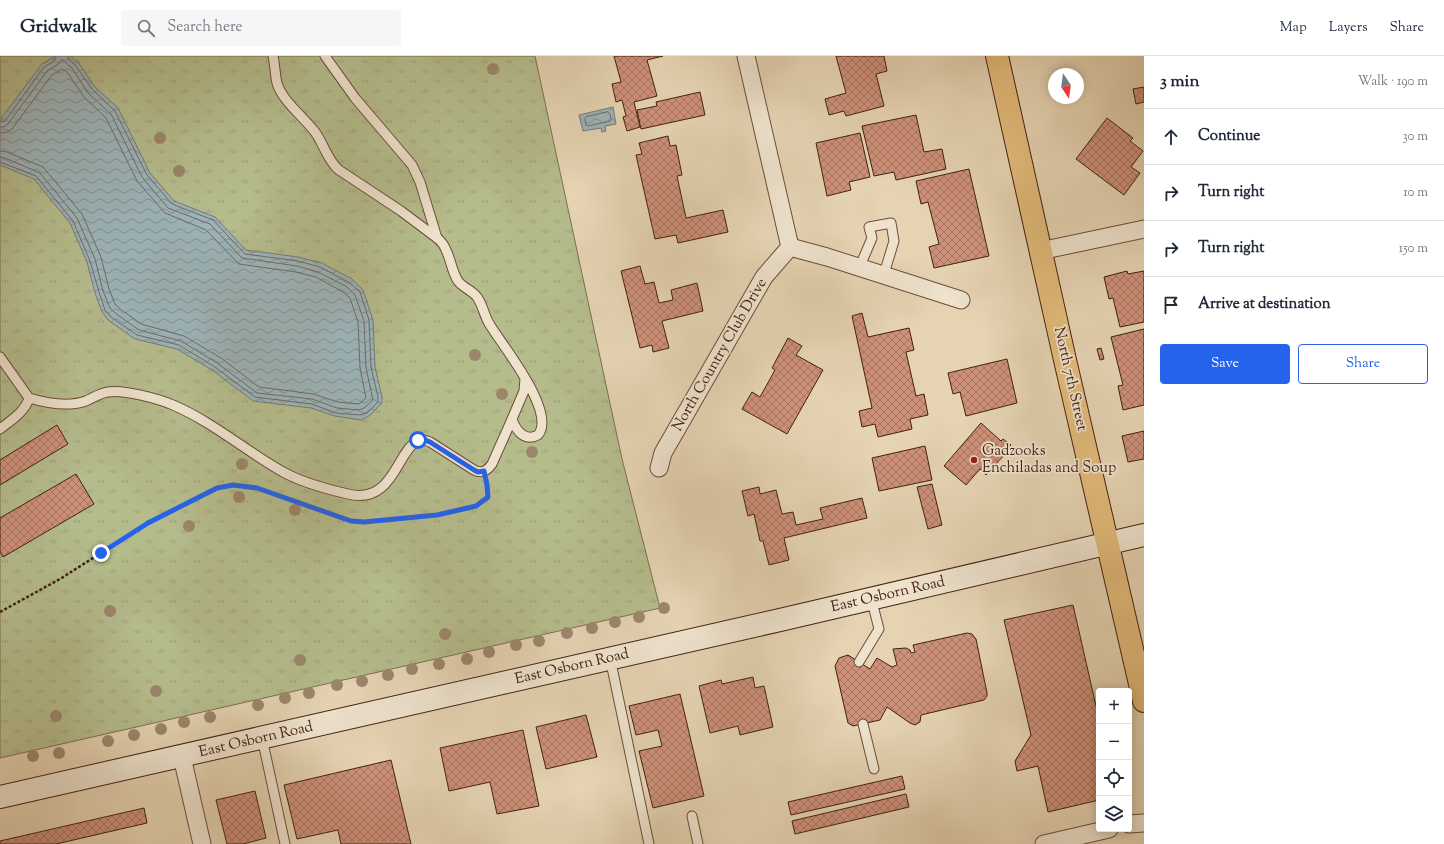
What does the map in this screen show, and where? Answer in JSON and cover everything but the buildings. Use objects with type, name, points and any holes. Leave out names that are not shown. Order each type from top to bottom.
[{"type":"main road","name":"North 7th Street","points":[[997,56],[1040,251],[1144,700]]},
{"type":"main road","name":"East Osborn Road","points":[[0,797],[182,757],[1144,534]]},
{"type":"street","points":[[746,56],[790,247],[828,256],[961,300]]},
{"type":"street","points":[[1040,251],[1144,229]]},
{"type":"street","name":"North Country Club Drive","points":[[659,468],[663,453],[764,277],[790,247]]},
{"type":"street","points":[[182,757],[202,844]]},
{"type":"street","points":[[1132,824],[1144,823]]},
{"type":"street","points":[[1044,844],[1096,832]]},
{"type":"lane","points":[[273,56],[277,84],[280,90],[290,105],[315,132],[334,165],[339,170],[401,211],[437,238],[447,250],[454,274],[458,281],[462,286],[477,297],[489,323],[525,378],[538,405],[542,418],[541,432],[535,437],[527,438],[519,433],[512,419]]},
{"type":"lane","points":[[325,56],[355,98],[412,164],[420,182],[437,238]]},
{"type":"lane","points":[[860,266],[872,238],[870,228],[891,223],[894,241],[884,274]]},
{"type":"lane","points":[[0,357],[29,398],[64,404],[85,402],[109,392],[149,397],[173,405],[219,430],[286,474],[330,491],[349,495],[369,495],[376,492],[393,475],[408,449],[418,440],[430,442],[478,472],[488,469],[492,464],[524,392],[525,378]]},
{"type":"lane","points":[[0,430],[20,413],[27,404],[29,398]]},
{"type":"lane","points":[[860,662],[878,629],[871,598]]},
{"type":"lane","points":[[610,658],[649,844]]},
{"type":"lane","points":[[863,724],[874,769]]},
{"type":"lane","points":[[262,738],[285,844]]},
{"type":"lane","points":[[692,816],[698,844]]},
{"type":"path","points":[[0,612],[60,579],[148,523],[217,488],[233,485],[257,488],[351,521],[364,522],[437,515],[476,506],[488,497],[484,471]]},
{"type":"green space","points":[[0,56],[535,56],[622,459],[660,608],[0,758]]},
{"type":"water","points":[[55,56],[70,56],[78,62],[95,87],[118,108],[150,173],[174,201],[215,217],[246,250],[298,257],[322,263],[352,279],[363,290],[373,320],[375,367],[382,397],[382,403],[369,416],[361,420],[335,416],[311,408],[253,401],[212,370],[177,349],[135,339],[108,320],[102,312],[95,293],[87,262],[70,223],[34,179],[0,165],[0,122],[2,117],[42,64]]},
{"type":"water","points":[[613,107],[616,124],[605,126],[606,131],[602,132],[601,128],[583,131],[579,115]]},
{"type":"place","name":"Gadzooks Enchiladas and Soup","points":[[974,460]]},
{"type":"route","points":[[101,553],[130,533],[148,523],[217,488],[233,485],[257,488],[351,521],[364,522],[437,515],[467,509],[476,506],[488,497],[484,471],[478,472],[430,442],[418,440]]}]
